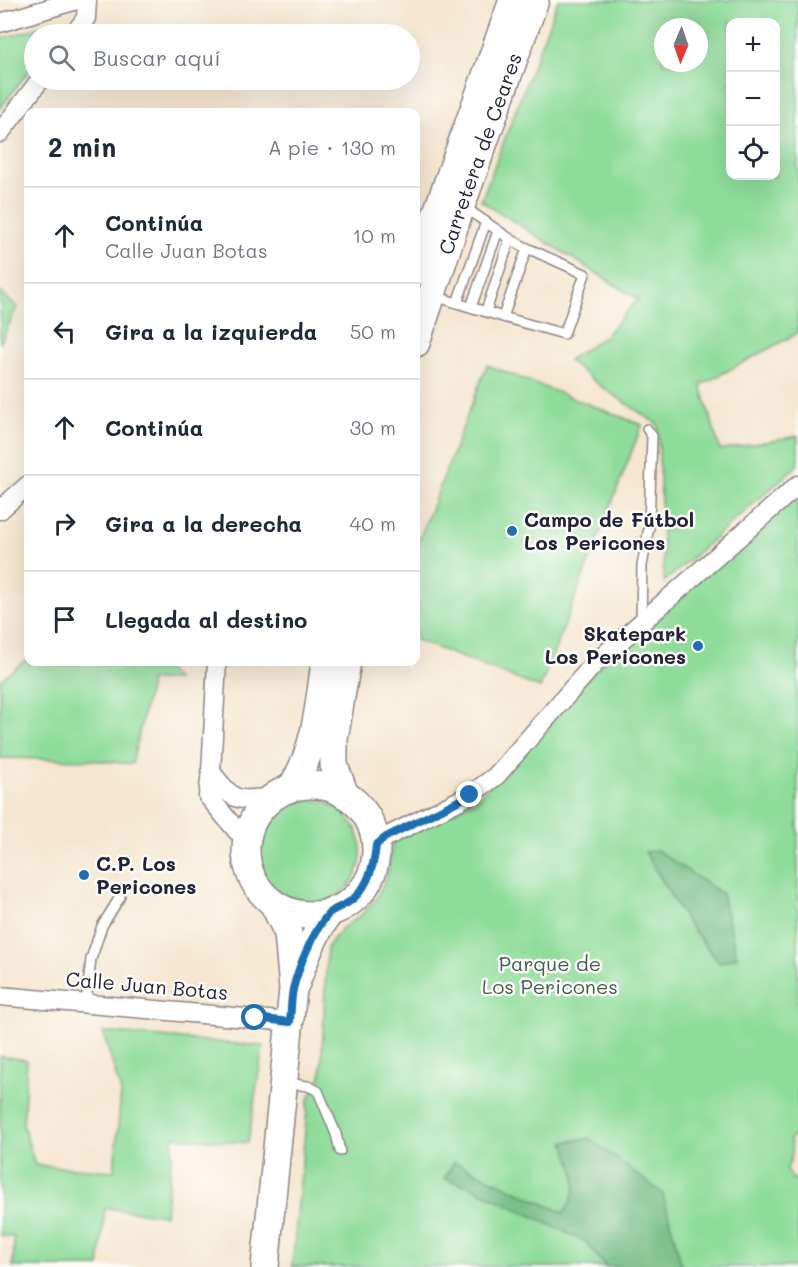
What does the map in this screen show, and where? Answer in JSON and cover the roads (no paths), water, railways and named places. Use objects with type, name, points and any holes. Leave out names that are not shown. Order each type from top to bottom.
[{"type":"main road","name":"Carretera de Ceares","points":[[420,260],[513,0]]},
{"type":"main road","name":"Carretera de Ceares","points":[[420,330],[461,206],[535,0]]},
{"type":"main road","points":[[265,1267],[293,989],[288,933],[274,905],[252,878],[246,858],[247,838],[252,822],[261,808],[282,792],[303,771],[314,736],[325,666]]},
{"type":"main road","points":[[345,795],[334,765],[334,739],[346,666]]},
{"type":"main road","points":[[274,905],[299,913],[320,914],[338,909],[355,898],[367,883],[381,841],[361,808],[345,795],[328,787],[310,785],[282,792]]},
{"type":"main road","points":[[293,989],[307,950],[319,927],[331,911]]},
{"type":"street","points":[[0,23],[38,5],[76,0]]},
{"type":"street","points":[[82,24],[86,18],[87,0]]},
{"type":"street","points":[[502,30],[508,0]]},
{"type":"street","points":[[0,133],[32,90]]},
{"type":"street","points":[[381,841],[470,795],[496,776],[594,664],[798,485]]},
{"type":"street","points":[[0,510],[24,489]]},
{"type":"street","points":[[217,666],[211,772],[201,798],[247,838]]},
{"type":"street","points":[[211,772],[228,795],[236,798],[247,800],[282,792]]},
{"type":"street","name":"Calle Juan Botas","points":[[0,996],[290,1022]]},
{"type":"lane","points":[[431,295],[564,333],[585,274],[510,239],[461,206]]},
{"type":"lane","points":[[457,303],[486,222]]},
{"type":"lane","points":[[471,307],[498,231]]},
{"type":"lane","points":[[486,311],[510,239]]},
{"type":"lane","points":[[503,316],[527,248]]},
{"type":"lane","points":[[641,622],[642,566],[649,527],[652,436],[647,429]]},
{"type":"lane","points":[[86,1003],[91,959],[102,926],[120,897]]},
{"type":"lane","points":[[283,1083],[308,1086],[318,1091],[336,1134],[340,1151]]},
{"type":"place","name":"Campo de Fútbol Los Pericones","points":[[512,531]]},
{"type":"place","name":"Skatepark Los Pericones","points":[[698,646]]},
{"type":"place","name":"C.P. Los Pericones","points":[[84,875]]},
{"type":"park label","name":"Parque de Los Pericones","points":[[550,976]]}]
